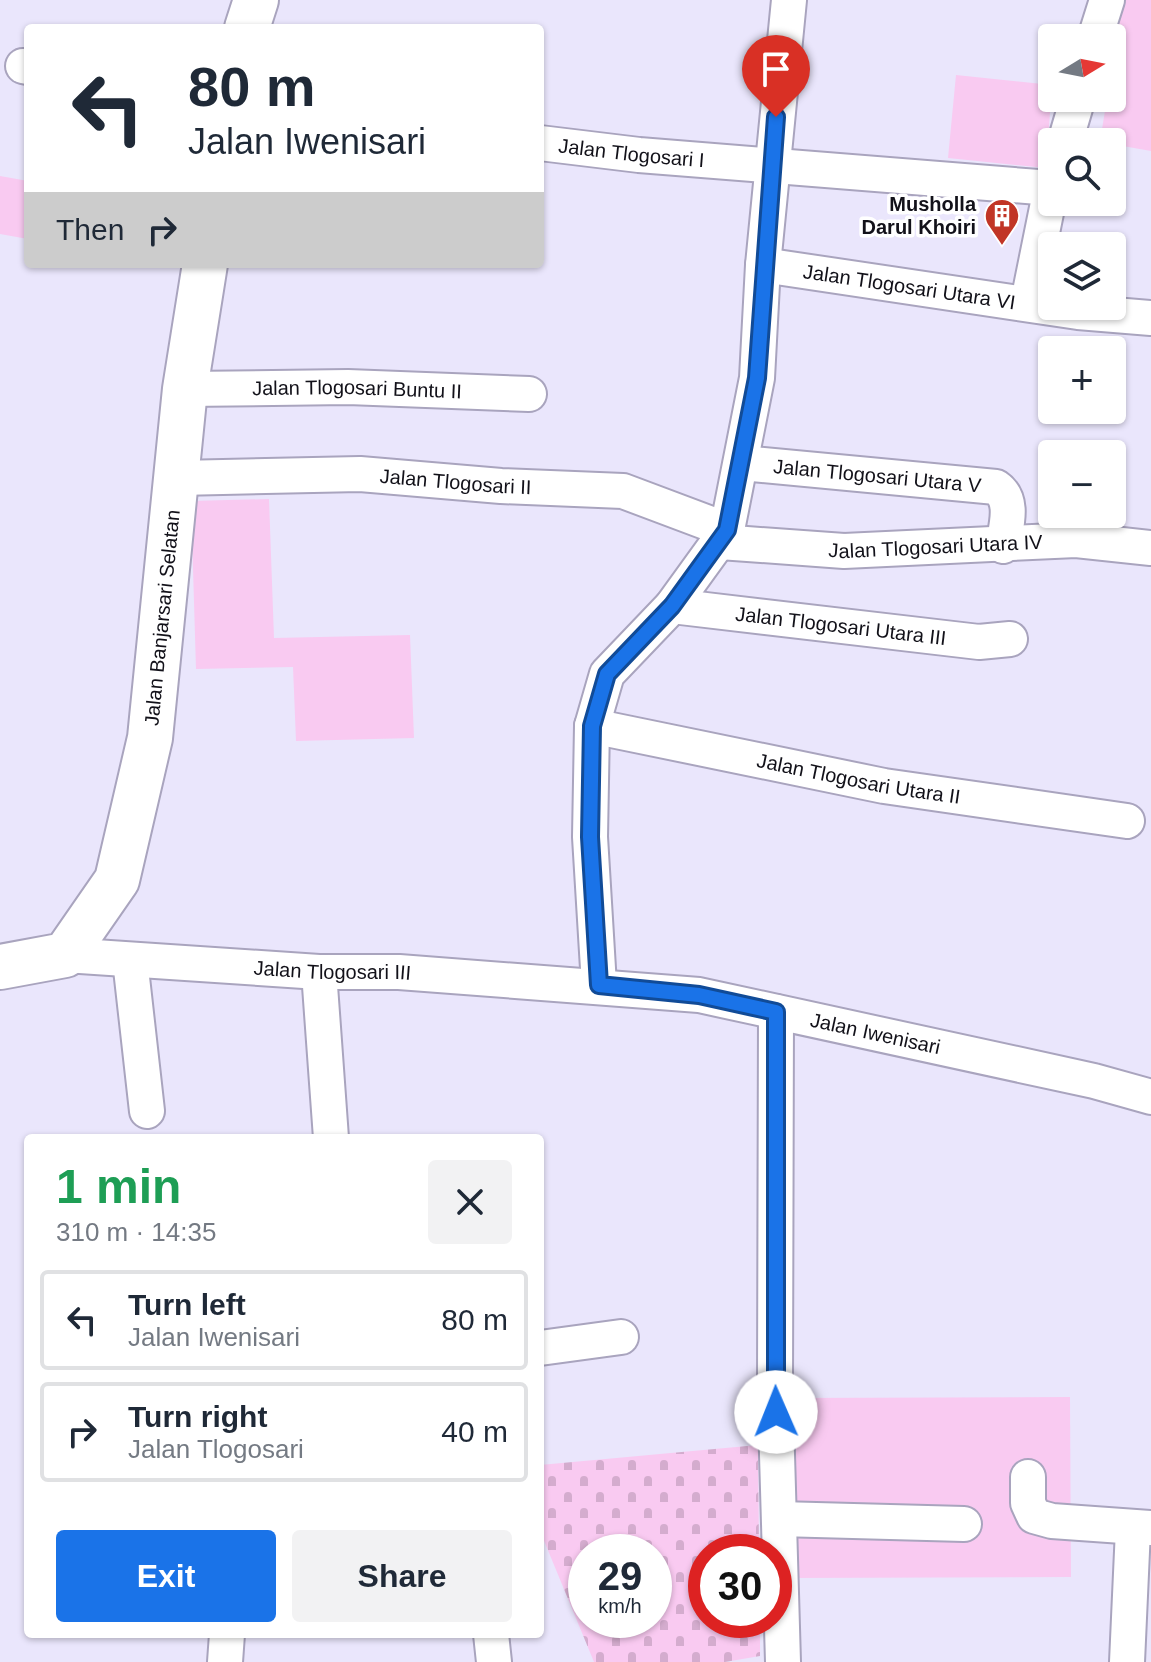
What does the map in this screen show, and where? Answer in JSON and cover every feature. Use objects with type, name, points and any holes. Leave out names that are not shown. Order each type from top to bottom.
[{"type":"main road","points":[[248,24],[256,0]]},
{"type":"main road","name":"Jalan Banjarsari Selatan","points":[[65,955],[117,880],[150,738],[185,389],[204,268]]},
{"type":"main road","points":[[0,967],[65,955]]},
{"type":"street","points":[[599,985],[590,837],[592,726],[607,674],[672,606],[724,536],[742,463],[757,378],[763,265],[789,0]]},
{"type":"street","points":[[1099,24],[1107,0]]},
{"type":"street","name":"Jalan Tlogosari I","points":[[544,143],[639,155],[1038,185]]},
{"type":"street","points":[[1028,302],[1046,216]]},
{"type":"street","name":"Jalan Tlogosari Utara VI","points":[[763,265],[1028,302],[1078,312],[1151,318]]},
{"type":"street","name":"Jalan Tlogosari Buntu II","points":[[185,389],[348,387],[529,394]]},
{"type":"street","name":"Jalan Tlogosari Utara V","points":[[742,463],[996,487],[1004,492],[1008,506],[1003,546]]},
{"type":"street","name":"Jalan Tlogosari II","points":[[178,478],[360,474],[501,486],[623,491],[724,536]]},
{"type":"street","name":"Jalan Tlogosari Utara IV","points":[[724,536],[844,551],[1003,546],[1076,540],[1151,548]]},
{"type":"street","name":"Jalan Tlogosari Utara III","points":[[672,606],[979,642],[1010,639]]},
{"type":"street","name":"Jalan Tlogosari Utara II","points":[[592,726],[884,786],[1127,821]]},
{"type":"street","name":"Jalan Tlogosari III","points":[[65,955],[319,972],[399,972],[599,985]]},
{"type":"street","points":[[130,960],[147,1111]]},
{"type":"street","points":[[319,972],[331,1134]]},
{"type":"street","name":"Jalan Iwenisari","points":[[599,985],[699,995],[1094,1081],[1151,1097]]},
{"type":"street","points":[[776,1012],[775,1385],[783,1662]]},
{"type":"street","points":[[544,1347],[621,1337]]},
{"type":"street","points":[[1028,1477],[1028,1503],[1034,1516],[1052,1521],[1142,1529],[1127,1662]]},
{"type":"street","points":[[779,1519],[964,1524]]},
{"type":"street","points":[[225,1662],[227,1638]]},
{"type":"street","points":[[491,1638],[494,1662]]},
{"type":"green space","points":[[1123,0],[1151,0],[1151,151],[1126,147],[1126,128],[1102,128],[1105,112],[1126,112],[1126,24],[1119,24]]},
{"type":"green space","points":[[956,75],[1038,84],[1038,112],[1050,112],[1049,128],[1038,128],[1038,167],[948,158]]},
{"type":"green space","points":[[0,176],[24,180],[24,238],[0,234]]},
{"type":"green space","points":[[269,499],[274,638],[410,635],[414,738],[296,741],[293,667],[196,669],[191,501]]},
{"type":"green space","points":[[1070,1397],[1071,1577],[792,1578],[792,1534],[788,1534],[787,1398]]},
{"type":"green space","points":[[758,1445],[759,1534],[688,1534],[688,1638],[760,1638],[760,1656],[725,1662],[594,1662],[584,1638],[672,1638],[672,1534],[568,1534],[568,1599],[544,1541],[544,1465]]},
{"type":"place","name":"Musholla Darul Khoiri","points":[[1002,247]]},
{"type":"route","points":[[776,117],[757,378],[727,530],[672,606],[607,674],[592,726],[590,837],[599,985],[699,995],[776,1012],[776,1412]]}]
